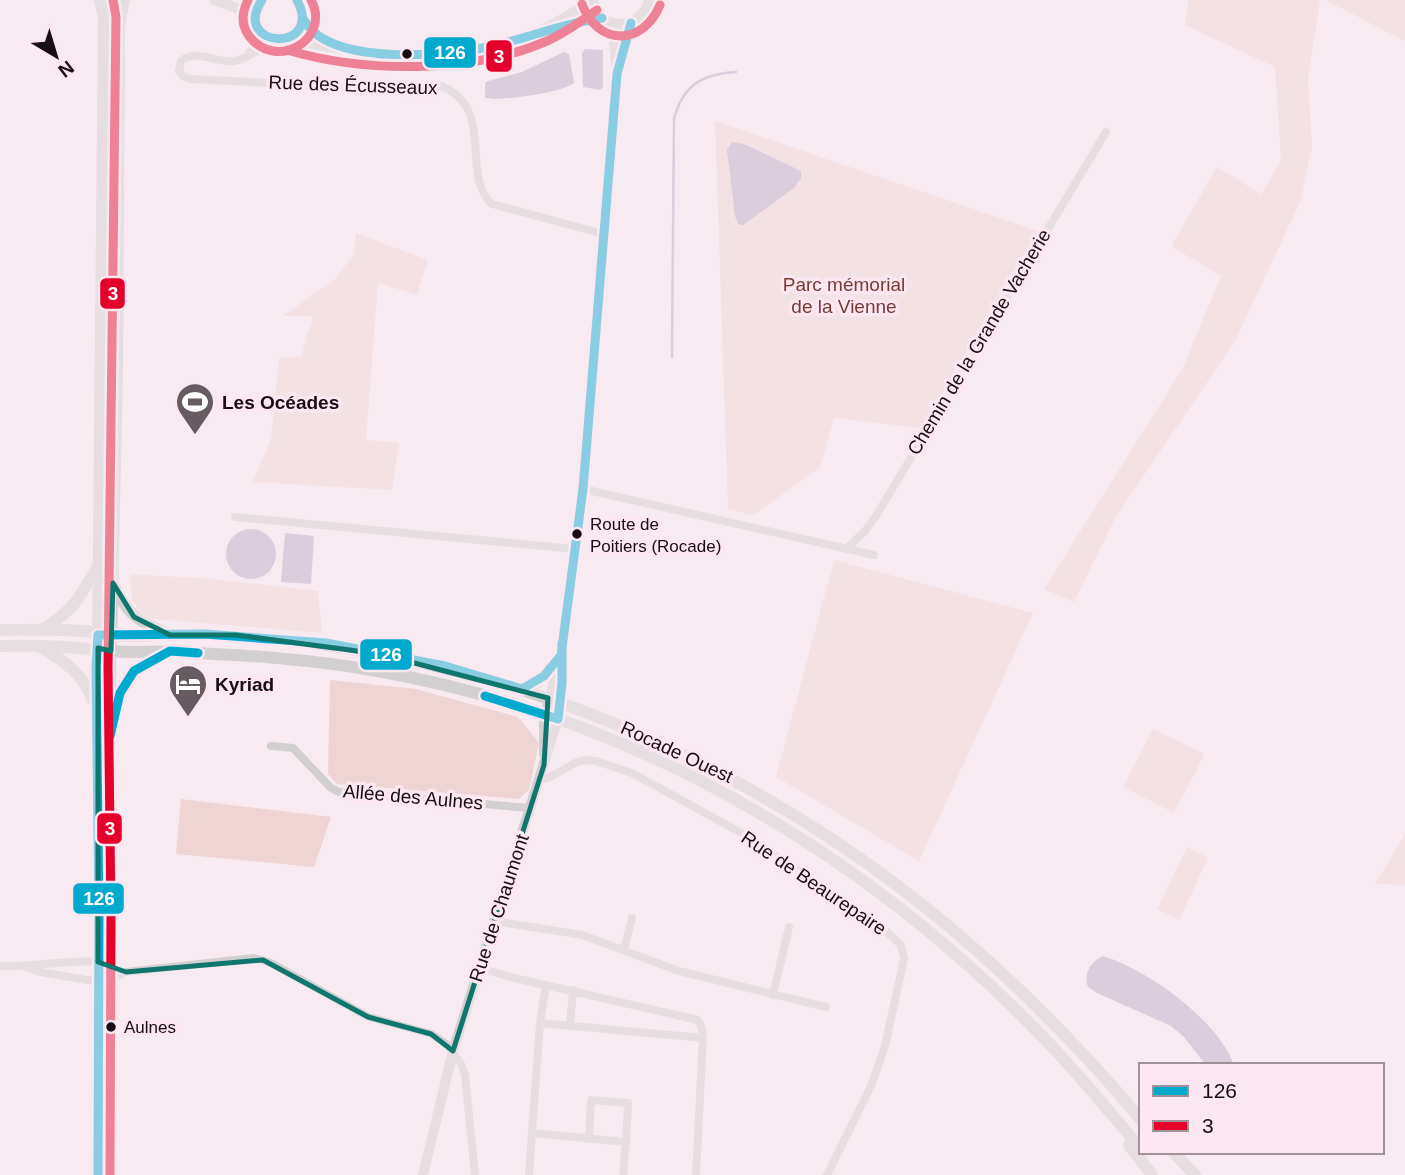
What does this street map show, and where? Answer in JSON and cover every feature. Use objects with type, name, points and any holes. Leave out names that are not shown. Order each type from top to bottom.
[{"type":"main road","points":[[98,1175],[105,981],[111,963],[110,731],[98,566],[104,18],[100,0]]},
{"type":"main road","points":[[108,1175],[105,981],[97,962],[96,667],[104,643],[113,583],[119,59],[120,14],[124,0]]},
{"type":"main road","points":[[41,630],[71,609],[98,566]]},
{"type":"main road","points":[[113,583],[124,605],[134,617],[170,635]]},
{"type":"main road","points":[[0,630],[92,632],[104,643]]},
{"type":"main road","name":"Rocade Ouest","points":[[104,643],[170,635],[236,635],[332,646],[422,662],[561,702],[714,768],[796,815],[873,866],[985,957],[1065,1036],[1138,1116]]},
{"type":"main road","points":[[0,646],[41,647],[104,643]]},
{"type":"main road","name":"Rocade Ouest","points":[[104,643],[170,651],[298,659],[379,671],[464,690],[552,717],[707,784],[788,829],[835,860],[947,946],[1066,1061],[1139,1146]]},
{"type":"main road","points":[[41,647],[76,672],[89,691],[96,711]]},
{"type":"main road","points":[[110,731],[120,693],[128,678],[142,666],[170,651]]},
{"type":"main road","points":[[1066,1061],[1152,1175]]},
{"type":"main road","name":"Rocade Ouest","points":[[1145,1154],[1163,1175]]},
{"type":"main road","points":[[1168,1154],[1184,1175]]},
{"type":"main road","points":[[1175,1154],[1195,1175]]},
{"type":"street","points":[[214,0],[243,10],[268,38],[275,40],[291,38],[338,50],[425,54],[494,46],[541,30],[584,20],[631,23],[639,18],[650,1]]},
{"type":"street","points":[[257,24],[256,11],[262,0]]},
{"type":"street","points":[[291,38],[301,27],[303,20],[303,11],[297,0]]},
{"type":"street","points":[[541,30],[591,0]]},
{"type":"street","name":"Rue de Chaumont","points":[[552,717],[561,702],[561,654],[583,489],[617,74],[614,41],[605,20],[591,0]]},
{"type":"street","points":[[303,20],[311,32],[323,40],[352,50]]},
{"type":"street","name":"Rue de Chaumont","points":[[617,74],[631,23]]},
{"type":"street","name":"Rue des Écusseaux","points":[[247,57],[256,43],[257,24]]},
{"type":"street","name":"Rue des Écusseaux","points":[[275,40],[247,57],[229,61],[190,56],[181,61],[179,71],[184,77],[191,79],[352,87],[441,86],[457,95],[465,104],[477,145],[481,190],[485,199],[492,204],[604,234]]},
{"type":"street","name":"Chemin de la Grande Vacherie","points":[[846,549],[876,516],[1106,132]]},
{"type":"street","points":[[583,489],[874,555]]},
{"type":"street","points":[[234,517],[575,549]]},
{"type":"street","points":[[522,689],[537,684],[551,671],[561,654]]},
{"type":"street","name":"Rue de Chaumont","points":[[423,1175],[453,1051],[544,765],[552,717],[548,698],[561,654]]},
{"type":"street","name":"Allée des Aulnes","points":[[271,746],[293,748],[331,788],[339,792],[530,808]]},
{"type":"street","name":"Rue de Beaurepaire","points":[[540,779],[548,778],[586,760],[632,773],[747,836],[887,932],[901,945],[904,959],[885,1046],[871,1086],[827,1175]]},
{"type":"street","points":[[624,950],[632,918]]},
{"type":"street","points":[[494,921],[582,935],[679,971],[826,1007]]},
{"type":"street","points":[[773,995],[789,927]]},
{"type":"street","points":[[26,967],[40,972],[105,981],[126,972],[245,958],[263,960],[368,1017],[431,1034],[453,1051],[465,1075],[475,1175]]},
{"type":"street","points":[[0,966],[97,962],[111,963],[126,972]]},
{"type":"street","points":[[480,968],[698,1020],[703,1038],[696,1175]]},
{"type":"street","points":[[529,1175],[540,1023],[546,985]]},
{"type":"street","points":[[569,1026],[573,990]]},
{"type":"street","points":[[540,1023],[703,1038]]},
{"type":"street","points":[[589,1139],[591,1100],[628,1103],[623,1175]]},
{"type":"street","points":[[532,1133],[626,1142]]},
{"type":"highlighted area","points":[[113,583],[134,617],[170,635],[236,635],[380,654],[548,698],[544,765],[453,1051],[431,1034],[368,1017],[263,960],[126,972],[98,962],[98,648],[111,651]]},
{"type":"green space","points":[[1189,0],[1320,0],[1308,79],[1312,147],[1300,202],[1235,341],[1115,518],[1074,602],[1044,589],[1183,368],[1221,276],[1171,246],[1217,167],[1261,194],[1281,161],[1275,67],[1185,25]]},
{"type":"green space","points":[[1325,0],[1405,0],[1405,41]]},
{"type":"green space","name":"Parc mémorial de la Vienne","points":[[715,121],[1038,231],[921,428],[834,418],[820,468],[753,515],[728,509]]},
{"type":"green space","points":[[356,233],[428,260],[417,295],[378,283],[366,440],[399,443],[392,490],[253,482],[271,439],[279,358],[301,357],[313,316],[283,316],[336,278],[354,254]]},
{"type":"green space","points":[[834,560],[1033,613],[919,861],[776,777]]},
{"type":"green space","points":[[130,574],[212,579],[318,591],[322,633],[153,619],[136,606]]},
{"type":"green space","points":[[330,680],[416,689],[518,717],[539,743],[529,790],[519,799],[337,784],[328,774]]},
{"type":"green space","points":[[1153,729],[1205,754],[1174,813],[1123,787]]},
{"type":"green space","points":[[181,799],[331,817],[314,867],[176,854]]},
{"type":"green space","points":[[1405,834],[1405,885],[1375,884]]},
{"type":"green space","points":[[1187,847],[1208,858],[1179,920],[1157,909]]},
{"type":"shaded area","points":[[585,49],[603,50],[603,87],[600,90],[583,87],[582,53]]},
{"type":"shaded area","points":[[564,52],[569,54],[574,83],[557,90],[531,95],[485,98],[485,83],[488,81],[522,72]]},
{"type":"shaded area","points":[[732,142],[744,144],[801,171],[801,178],[794,188],[743,225],[738,224],[735,216],[727,150]]},
{"type":"shaded area","points":[[251,529],[269,536],[276,554],[269,572],[251,579],[233,572],[226,554],[233,536]]},
{"type":"shaded area","points":[[285,533],[314,536],[311,584],[281,582]]},
{"type":"shaded area","points":[[1103,956],[1121,963],[1179,999],[1213,1031],[1233,1063],[1204,1063],[1183,1036],[1171,1026],[1088,987],[1089,968]]},
{"type":"waterway","points":[[672,357],[674,119],[683,98],[696,84],[713,75],[736,72]]},
{"type":"transit line","name":"3","points":[[110,1175],[108,667],[116,17],[113,0]]},
{"type":"transit line","name":"3","points":[[248,0],[243,18],[246,32],[260,46],[273,51],[286,51],[308,38],[314,27],[315,14],[311,0]]},
{"type":"transit line","name":"126","points":[[262,0],[255,16],[258,28],[266,36],[278,39],[290,37],[299,30],[302,18],[297,0]]},
{"type":"transit line","name":"3","points":[[582,4],[589,18],[599,28],[609,34],[621,36],[643,28],[660,5]]},
{"type":"transit line","name":"3","points":[[287,50],[317,58],[384,66],[485,60],[547,41],[597,10]]},
{"type":"transit line","name":"126","points":[[304,20],[318,35],[338,45],[363,52],[420,55],[492,46],[602,18]]},
{"type":"transit line","name":"126","points":[[98,1175],[98,635],[205,634],[326,643],[445,666],[522,689],[544,676],[561,655],[583,489],[617,74],[631,23]]},
{"type":"transit line","name":"126","points":[[485,696],[558,719],[562,683],[562,643]]},
{"type":"transit line","name":"126","points":[[110,736],[120,693],[134,671],[170,651],[198,653]]},
{"type":"place","name":"Les Océades","points":[[195,436]]},
{"type":"place","name":"Route de Poitiers (Rocade)","points":[[577,534]]},
{"type":"place","name":"Kyriad","points":[[188,718]]},
{"type":"place","name":"Aulnes","points":[[111,1027]]}]
